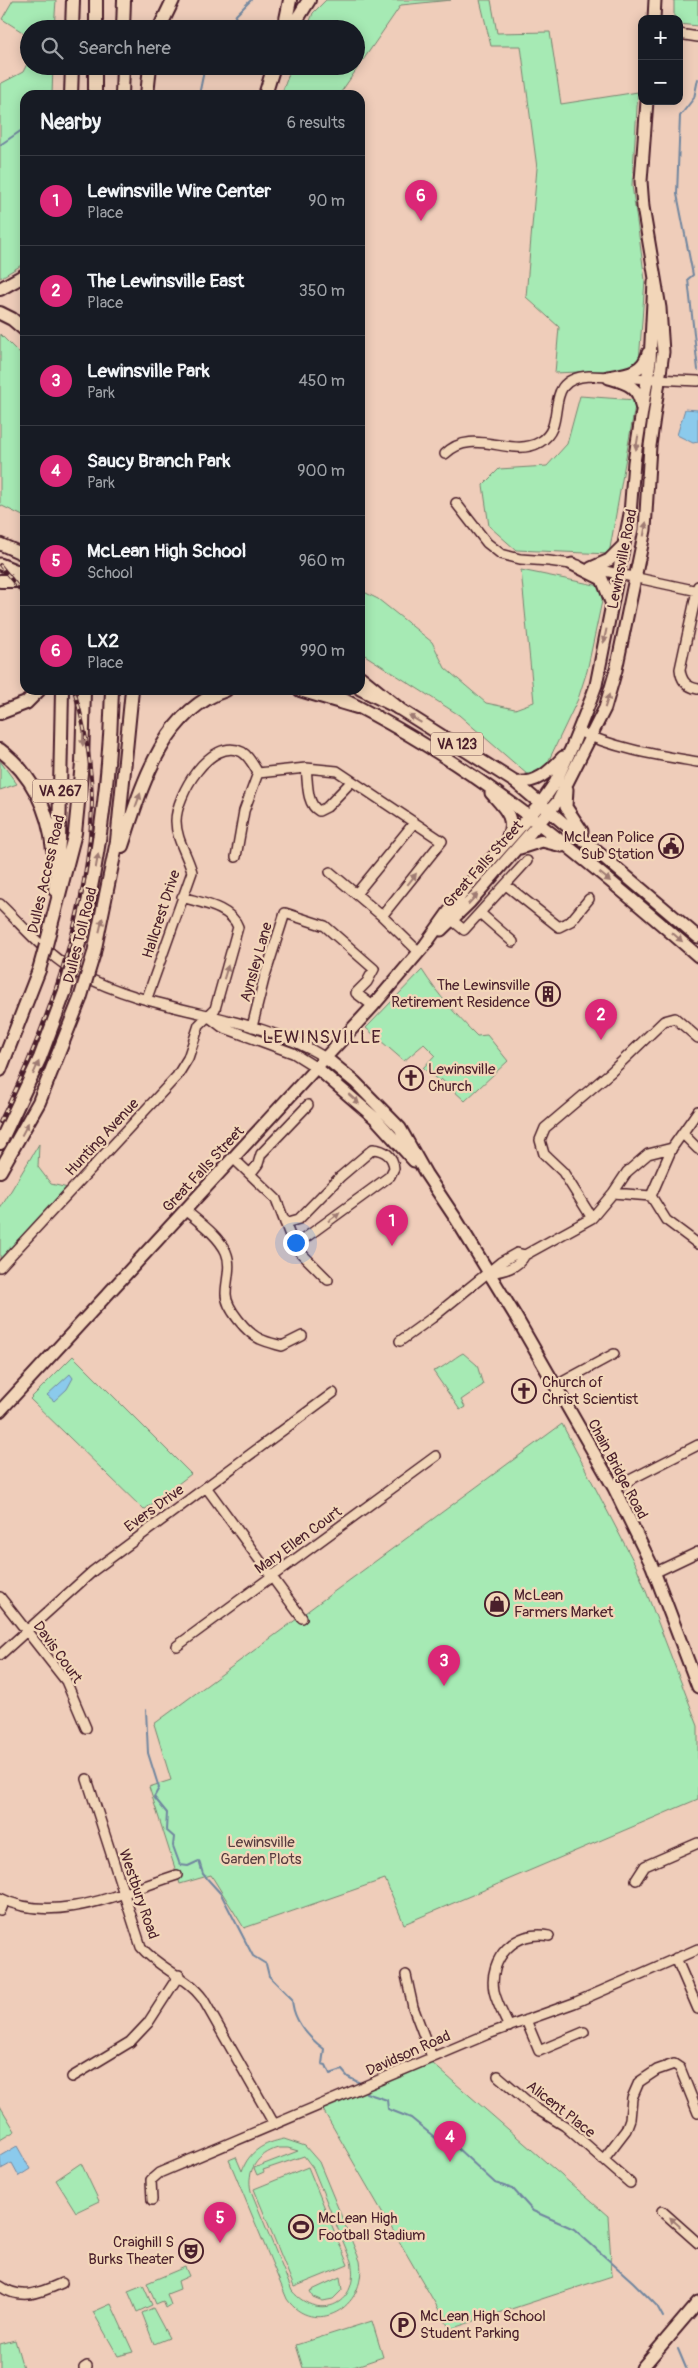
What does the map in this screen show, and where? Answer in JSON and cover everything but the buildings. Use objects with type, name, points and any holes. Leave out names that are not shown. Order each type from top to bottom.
[{"type":"highway","points":[[72,20],[73,0]]},
{"type":"highway","points":[[96,0],[96,20]]},
{"type":"highway","points":[[123,20],[124,0]]},
{"type":"highway","points":[[164,20],[173,0]]},
{"type":"highway","points":[[286,20],[290,0]]},
{"type":"highway","points":[[297,20],[309,0]]},
{"type":"highway","points":[[71,90],[72,75]]},
{"type":"highway","points":[[94,90],[95,75]]},
{"type":"highway","points":[[122,90],[123,75]]},
{"type":"highway","points":[[148,90],[149,75]]},
{"type":"highway","points":[[266,90],[272,75]]},
{"type":"highway","points":[[0,289],[20,278]]},
{"type":"highway","points":[[0,313],[20,326]]},
{"type":"highway","points":[[0,581],[20,581]]},
{"type":"highway","points":[[365,681],[398,708]]},
{"type":"highway","points":[[0,713],[26,703],[34,695]]},
{"type":"highway","name":"VA 267","points":[[52,920],[59,841],[62,695]]},
{"type":"highway","name":"Dulles Access Road","points":[[46,945],[75,833],[82,763],[84,695]]},
{"type":"highway","points":[[0,1143],[40,1058],[65,990],[79,943],[103,820],[110,751],[112,695]]},
{"type":"highway","name":"Dulles Toll Road","points":[[0,1171],[39,1102],[80,999],[94,953],[107,896],[122,804],[132,695]]},
{"type":"highway","points":[[107,896],[146,779],[166,740],[196,706],[212,695]]},
{"type":"highway","points":[[318,695],[357,706]]},
{"type":"highway","points":[[0,750],[26,776],[42,804],[50,830],[55,892]]},
{"type":"highway","name":"Dulles Toll Road","points":[[0,1070],[39,970],[46,945]]},
{"type":"main road","points":[[654,15],[655,0]]},
{"type":"main road","name":"Lewinsville Road","points":[[540,824],[551,811],[568,784],[591,738],[610,690],[647,517],[650,446],[660,378],[662,328],[643,207],[642,181],[647,105]]},
{"type":"main road","name":"Lewinsville Road","points":[[530,816],[554,784],[571,749],[596,685],[630,514],[634,462],[648,378],[654,282]]},
{"type":"main road","points":[[608,377],[631,372],[639,368],[646,360],[651,342]]},
{"type":"main road","points":[[608,377],[630,384],[636,391],[640,397],[642,418]]},
{"type":"main road","points":[[0,544],[20,553]]},
{"type":"main road","points":[[591,568],[609,560],[624,545]]},
{"type":"main road","points":[[0,564],[20,572]]},
{"type":"main road","points":[[572,564],[602,579],[607,588],[611,604]]},
{"type":"main road","name":"VA 123","points":[[365,692],[398,708],[515,782],[698,937]]},
{"type":"main road","name":"VA 123","points":[[334,695],[406,733],[470,772],[540,824],[698,956]]},
{"type":"main road","points":[[515,782],[526,783],[538,779],[550,771],[571,749]]},
{"type":"main road","points":[[470,772],[510,815],[511,827],[505,844]]},
{"type":"main road","points":[[568,784],[566,801],[569,812],[595,848]]},
{"type":"main road","name":"Great Falls Street","points":[[0,1411],[373,1006],[422,948],[465,889],[530,816]]},
{"type":"main road","name":"Great Falls Street","points":[[422,948],[452,920],[540,824]]},
{"type":"main road","points":[[518,848],[542,841],[568,847]]},
{"type":"main road","name":"Chain Bridge Road","points":[[326,1058],[354,1082],[400,1128],[426,1174],[490,1272],[614,1488],[654,1573],[698,1687]]},
{"type":"main road","name":"Chain Bridge Road","points":[[317,1068],[375,1118],[426,1174]]},
{"type":"main road","points":[[642,2368],[698,2302]]},
{"type":"street","points":[[683,35],[698,37]]},
{"type":"street","points":[[445,454],[455,445],[464,442],[521,446],[537,443],[546,438],[552,429],[558,394],[566,384],[582,376],[698,381]]},
{"type":"street","points":[[456,503],[487,542],[501,554],[520,559],[572,564],[698,589],[680,670],[683,681],[687,685],[698,689]]},
{"type":"street","points":[[578,732],[591,738],[645,753],[698,762]]},
{"type":"street","name":"Hallcrest Drive","points":[[147,998],[192,872],[187,854],[180,842],[176,821],[178,807],[196,772],[216,752],[230,750],[242,752],[250,760],[258,773]]},
{"type":"street","points":[[306,768],[310,801],[313,807],[319,810],[326,807],[351,782]]},
{"type":"street","points":[[236,857],[244,811],[258,773],[306,768],[337,770],[351,782],[442,841],[382,916]]},
{"type":"street","points":[[356,894],[414,823]]},
{"type":"street","points":[[452,920],[464,930],[527,861]]},
{"type":"street","points":[[330,872],[422,948]]},
{"type":"street","points":[[506,885],[559,927],[571,922],[590,899]]},
{"type":"street","name":"Hunting Avenue","points":[[0,1268],[177,1076],[188,1058],[199,1025],[215,1009],[238,928],[235,920],[227,913],[182,897]]},
{"type":"street","name":"Chain Bridge Road","points":[[0,904],[66,965],[108,986],[252,1027],[292,1041],[326,1058]]},
{"type":"street","name":"Aynsley Lane","points":[[252,1027],[264,979],[285,913],[325,926],[374,969],[367,982],[356,993],[373,1006]]},
{"type":"street","points":[[480,913],[513,942]]},
{"type":"street","name":"Chain Bridge Road","points":[[207,1015],[222,1027],[286,1050],[317,1068]]},
{"type":"street","points":[[592,1218],[563,1172],[544,1154],[540,1140],[546,1128],[611,1072],[664,1020],[675,1018],[698,1038]]},
{"type":"street","points":[[251,1173],[258,1164],[261,1154],[308,1104]]},
{"type":"street","points":[[651,1196],[672,1148],[698,1111]]},
{"type":"street","points":[[683,1134],[698,1149]]},
{"type":"street","points":[[390,1156],[401,1146]]},
{"type":"street","points":[[400,1340],[490,1272],[504,1271],[521,1261],[525,1255],[592,1218],[613,1193],[627,1172],[648,1154],[672,1148]]},
{"type":"street","points":[[285,1223],[300,1218],[340,1177],[373,1150],[381,1150],[390,1156],[394,1168],[390,1176],[294,1246]]},
{"type":"street","points":[[233,1158],[251,1173],[276,1199],[294,1246],[328,1280]]},
{"type":"street","points":[[613,1193],[651,1196]]},
{"type":"street","points":[[651,1196],[666,1220],[698,1244]]},
{"type":"street","points":[[186,1210],[219,1242],[226,1253],[229,1282],[226,1292],[227,1305],[242,1323],[259,1339],[282,1346],[302,1336]]},
{"type":"street","points":[[555,1386],[614,1354]]},
{"type":"street","name":"Evers Drive","points":[[0,1655],[93,1571],[333,1394]]},
{"type":"street","points":[[614,1488],[698,1445]]},
{"type":"street","name":"Mary Ellen Court","points":[[177,1646],[436,1456]]},
{"type":"street","points":[[206,1487],[302,1618]]},
{"type":"street","points":[[654,1573],[698,1552]]},
{"type":"street","name":"Davis Court","points":[[0,1597],[66,1681],[86,1728]]},
{"type":"street","name":"Westbury Road","points":[[87,1779],[121,1892],[140,1947],[153,1959],[179,1975],[203,1999],[274,2124]]},
{"type":"street","points":[[636,1880],[645,1866],[698,1843]]},
{"type":"street","points":[[0,1910],[2,1899],[34,1909],[61,1909],[177,1875]]},
{"type":"street","points":[[509,2027],[494,1990],[497,1963],[508,1947],[520,1938],[533,1934],[549,1936]]},
{"type":"street","name":"Davidson Road","points":[[152,2200],[150,2185],[154,2176],[274,2124],[378,2082],[384,2077],[526,2020],[574,2003],[698,1949]]},
{"type":"street","points":[[676,1958],[695,1994],[698,2008]]},
{"type":"street","points":[[72,2077],[120,2049],[135,2037],[148,2023],[179,1975]]},
{"type":"street","points":[[406,1975],[412,2008],[432,2057]]},
{"type":"street","points":[[526,2020],[539,2051],[584,2032]]},
{"type":"street","points":[[603,2160],[626,2130],[630,2119],[634,2089],[647,2075],[656,2070],[674,2064],[680,2068],[698,2113]]},
{"type":"street","name":"Alicent Place","points":[[498,2076],[534,2108],[564,2126],[630,2183]]},
{"type":"street","points":[[662,2210],[698,2243]]},
{"type":"street","points":[[0,2286],[14,2293],[29,2295],[62,2284]]},
{"type":"green space","points":[[13,0],[56,0],[55,20],[20,20],[20,30],[2,19]]},
{"type":"green space","points":[[326,0],[451,0],[401,5],[365,57],[365,20],[310,20],[313,13]]},
{"type":"green space","points":[[480,0],[491,0],[497,33],[550,32],[561,104],[638,92],[632,185],[645,280],[639,362],[622,370],[555,373],[559,327],[526,297],[537,168],[521,46],[491,46]]},
{"type":"green space","points":[[674,0],[698,0],[698,26],[683,24],[683,15],[674,15]]},
{"type":"green space","points":[[20,74],[53,75],[52,90],[20,90],[20,266],[0,278],[0,84]]},
{"type":"green space","points":[[289,75],[353,75],[342,90],[283,90]]},
{"type":"green space","points":[[0,334],[20,354],[20,515],[0,505]]},
{"type":"green space","points":[[580,396],[636,400],[609,554],[516,550],[489,526],[483,485],[499,469],[547,466],[567,444]]},
{"type":"green space","points":[[521,570],[605,587],[587,671],[578,699],[548,762],[539,772],[528,775],[459,715],[365,655],[365,592],[378,599],[432,642],[445,668],[486,703],[515,709],[534,702]]},
{"type":"green space","points":[[0,761],[17,784],[0,790]]},
{"type":"green space","points":[[422,970],[441,996],[477,1036],[487,1035],[508,1061],[465,1101],[441,1079],[439,1081],[423,1068],[435,1055],[424,1044],[404,1061],[366,1028]]},
{"type":"green space","points":[[39,1144],[38,1167],[51,1184],[68,1188],[0,1261],[0,1209]]},
{"type":"green space","points":[[463,1353],[477,1365],[483,1385],[461,1400],[465,1407],[460,1410],[433,1371]]},
{"type":"green space","points":[[73,1356],[191,1474],[144,1510],[30,1399]]},
{"type":"green space","name":"Lewinsville Garden Plots","points":[[562,1424],[637,1568],[698,1726],[698,1799],[404,1924],[385,1879],[244,1928],[211,1875],[180,1884],[149,1787],[171,1780],[154,1724]]},
{"type":"green space","points":[[432,2063],[608,2216],[612,2276],[450,2329],[322,2108]]},
{"type":"green space","points":[[0,2106],[15,2131],[0,2140]]},
{"type":"green space","points":[[284,2139],[305,2146],[319,2162],[360,2261],[360,2278],[356,2293],[347,2304],[336,2312],[324,2316],[310,2316],[298,2310],[287,2299],[229,2160],[236,2157],[242,2171],[253,2153]],"holes":[[[278,2148],[298,2151],[254,2168],[257,2175],[264,2172],[263,2170],[304,2156],[313,2168],[351,2261],[352,2276],[350,2288],[336,2304],[326,2307],[314,2306],[303,2301],[292,2291],[251,2191],[250,2176],[255,2164],[259,2159]]]},
{"type":"green space","points":[[81,2163],[99,2201],[76,2212],[56,2180]]},
{"type":"green space","name":"McLean High Football Stadium","points":[[308,2167],[348,2265],[294,2287],[254,2189]]},
{"type":"green space","points":[[185,2267],[189,2276],[178,2281],[180,2289],[167,2294],[171,2305],[166,2308],[163,2301],[156,2304],[147,2283]]},
{"type":"green space","points":[[340,2277],[342,2290],[333,2299],[323,2301],[313,2297],[310,2291]]},
{"type":"green space","points":[[143,2285],[152,2305],[137,2312],[128,2291]]},
{"type":"green space","points":[[111,2304],[133,2352],[118,2356],[93,2312]]},
{"type":"green space","points":[[153,2308],[169,2338],[154,2344],[142,2313]]},
{"type":"green space","points":[[372,2321],[383,2357],[350,2368],[303,2368],[296,2345]]},
{"type":"green space","points":[[15,2340],[23,2368],[0,2368],[0,2344]]},
{"type":"water","points":[[685,409],[698,410],[698,442],[693,443],[677,435]]},
{"type":"water","points":[[70,1374],[73,1378],[67,1389],[54,1401],[47,1395]]},
{"type":"water","points":[[17,2146],[30,2169],[19,2176],[12,2163],[1,2169],[0,2156]]},
{"type":"waterway","points":[[234,20],[236,15],[251,0]]},
{"type":"waterway","points":[[200,90],[203,75]]},
{"type":"waterway","points":[[698,79],[694,98],[680,116],[677,194],[693,275],[688,279],[698,370]]},
{"type":"waterway","points":[[0,145],[20,131]]},
{"type":"waterway","points":[[146,1710],[148,1753],[159,1788],[154,1797],[167,1813],[166,1830],[174,1837],[173,1846],[180,1865],[188,1866],[199,1861],[203,1874],[221,1894],[253,1956],[266,1964],[269,1976],[292,1999],[295,2014],[302,2027],[324,2049],[322,2064],[326,2065],[330,2074],[342,2070],[348,2077],[360,2083]]},
{"type":"waterway","points":[[366,2093],[387,2100],[388,2109],[411,2118],[444,2145],[456,2147],[495,2183],[513,2189],[533,2211],[574,2229],[633,2282],[657,2306],[663,2317]]},
{"type":"waterway","points":[[678,2349],[686,2368]]},
{"type":"railway","points":[[0,565],[20,590]]},
{"type":"railway","points":[[0,1122],[34,1047],[49,1007],[63,966],[83,884],[89,842],[92,788],[87,745],[75,695]]},
{"type":"place","name":"LX2","points":[[421,221]]},
{"type":"place","name":"McLean Police Sub Station","points":[[671,846]]},
{"type":"place","name":"The Lewinsville Retirement Residence","points":[[548,994]]},
{"type":"place","name":"The Lewinsville East","points":[[601,1040]]},
{"type":"place","name":"Lewinsville Church","points":[[411,1078]]},
{"type":"place","name":"Lewinsville Wire Center","points":[[392,1246]]},
{"type":"place","name":"Church of Christ Scientist","points":[[524,1391]]},
{"type":"place","name":"McLean Farmers Market","points":[[497,1604]]},
{"type":"place","name":"Lewinsville Park","points":[[444,1686]]},
{"type":"place","name":"Saucy Branch Park","points":[[450,2162]]},
{"type":"place","name":"McLean High Football Stadium","points":[[301,2227]]},
{"type":"place","name":"McLean High School","points":[[220,2243]]},
{"type":"place","name":"Craighill S Burks Theater","points":[[191,2251]]},
{"type":"place","name":"McLean High School Student Parking","points":[[403,2325]]},
{"type":"district","name":"LEWINSVILLE","points":[[322,1037]]}]
